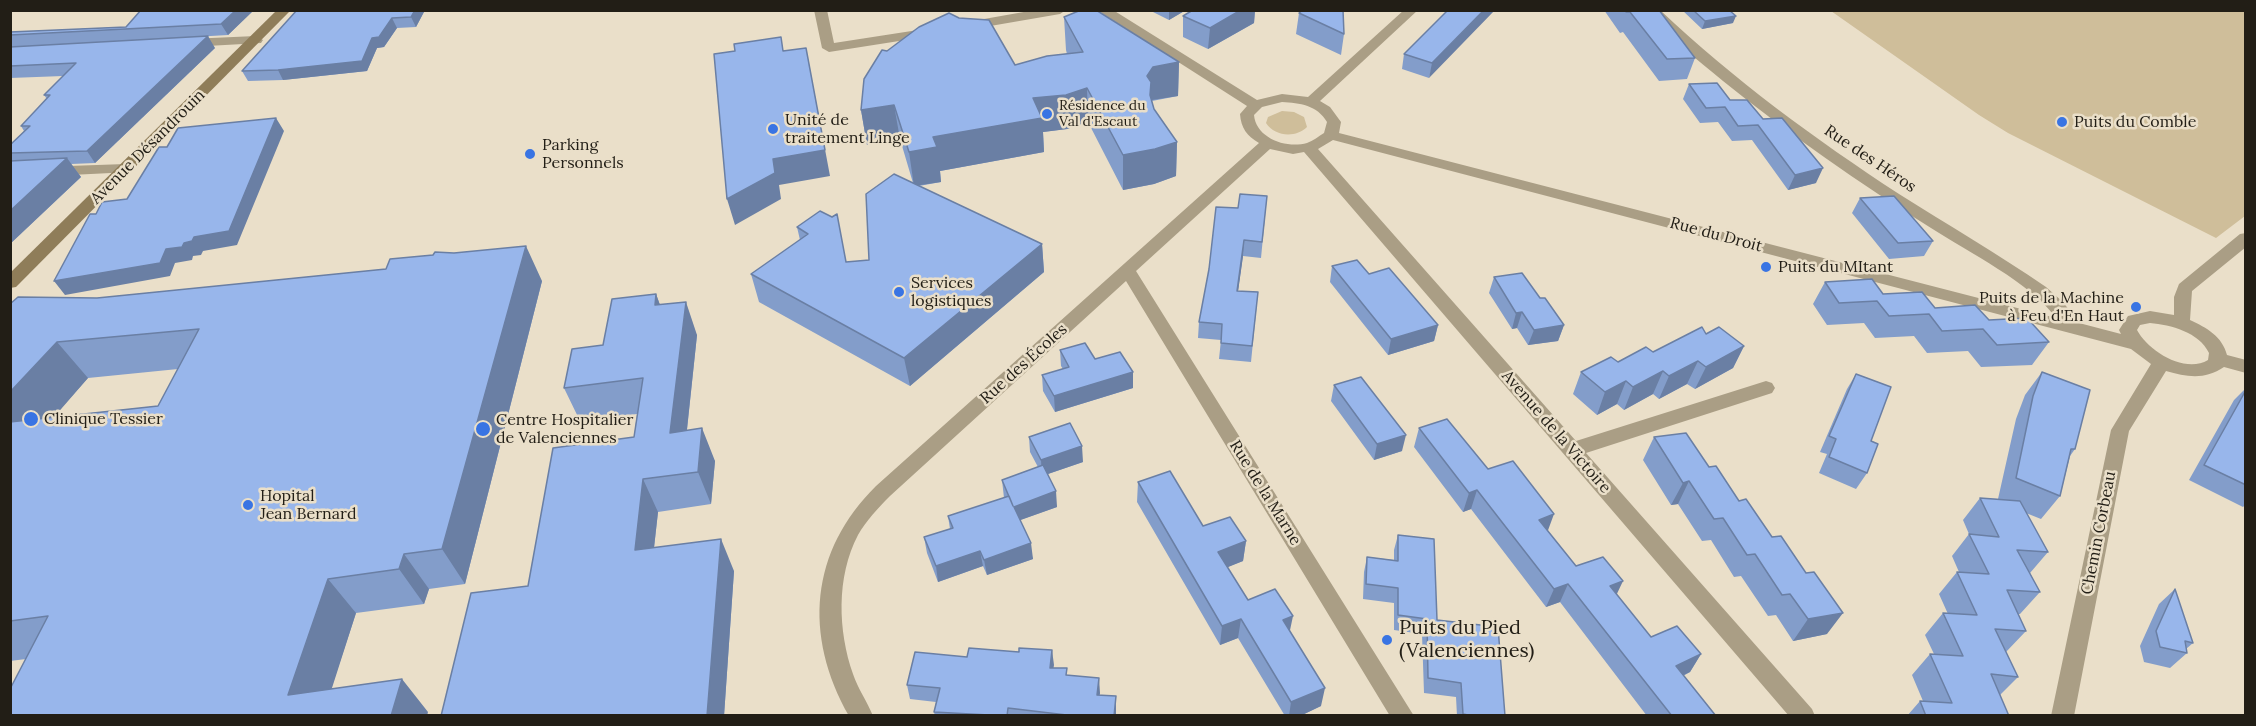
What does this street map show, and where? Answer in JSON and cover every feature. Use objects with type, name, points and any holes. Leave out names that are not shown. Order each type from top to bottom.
[{"type":"main road","name":"Avenue Désandrouin","points":[[10,283],[285,10]]},
{"type":"street","points":[[820,10],[829,48],[1060,10]]},
{"type":"street","points":[[1103,10],[1256,105]]},
{"type":"street","points":[[1311,102],[1412,10]]},
{"type":"street","name":"Rue des Héros","points":[[1652,10],[1724,75],[1791,126],[1880,188],[2040,291],[2057,306],[2073,328]]},
{"type":"street","points":[[174,44],[256,39]]},
{"type":"street","points":[[1282,98],[1311,102],[1321,106],[1331,115],[1335,125],[1331,135],[1308,147],[1288,148],[1268,143],[1253,135],[1246,124],[1247,114],[1256,105],[1282,98]]},
{"type":"street","name":"Rue du Droit","points":[[1331,135],[2135,344],[2162,362],[2178,368],[2200,370],[2215,366],[2219,359]]},
{"type":"street","name":"Rue des Écoles","points":[[862,716],[843,681],[835,659],[831,614],[832,591],[840,553],[847,536],[869,505],[1268,143]]},
{"type":"street","name":"Avenue de la Victoire","points":[[1308,147],[1804,716]]},
{"type":"street","points":[[10,173],[126,169]]},
{"type":"street","points":[[2180,323],[2184,317],[2182,298],[2185,288],[2246,238]]},
{"type":"street","name":"Rue de la Marne","points":[[1127,270],[1403,716]]},
{"type":"street","points":[[2135,344],[2128,330],[2130,323],[2138,318],[2157,317],[2180,323],[2206,338],[2215,347],[2219,359],[2246,367]]},
{"type":"street","name":"Chemin Corbeau","points":[[2062,716],[2120,430],[2162,362]]},
{"type":"street","points":[[1571,450],[1766,388]]},
{"type":"shaded area","points":[[1831,11],[2245,11],[2245,216],[2216,238],[2008,133]]},
{"type":"shaded area","points":[[1282,111],[1294,112],[1304,117],[1307,127],[1292,134],[1280,133],[1270,128],[1266,123],[1268,117]]},
{"type":"building","points":[[141,10],[236,10],[221,24],[10,35],[10,32],[126,27]]},
{"type":"building","points":[[297,10],[415,10],[411,17],[392,18],[379,37],[372,38],[362,61],[278,70],[242,71]]},
{"type":"building","points":[[1081,10],[1096,10],[1179,62],[1153,67],[1147,76],[1151,82],[1150,95],[1154,109],[1177,142],[1123,155],[1087,88],[1066,95],[1033,98],[1042,118],[933,137],[937,147],[909,152],[894,105],[861,110],[864,79],[882,50],[887,51],[919,27],[949,13],[959,18],[989,20],[1015,65],[1047,56],[1083,52],[1064,17]]},
{"type":"building","points":[[1193,10],[1241,10],[1210,28],[1183,16]]},
{"type":"building","points":[[1303,10],[1343,10],[1344,34],[1299,13]]},
{"type":"building","points":[[1448,10],[1484,10],[1432,63],[1404,54]]},
{"type":"building","points":[[1625,10],[1659,10],[1695,58],[1667,59],[1630,12]]},
{"type":"building","points":[[1693,10],[1729,10],[1736,16],[1705,21]]},
{"type":"building","points":[[208,36],[87,151],[10,153],[10,145],[30,126],[21,126],[50,95],[44,95],[76,63],[10,66],[10,47]]},
{"type":"building","name":"Unité de traitement Linge","points":[[781,37],[783,51],[806,48],[825,150],[773,159],[775,173],[727,199],[714,54],[735,51],[734,44]]},
{"type":"building","points":[[1717,83],[1730,100],[1747,100],[1763,119],[1782,118],[1823,168],[1795,175],[1758,125],[1738,126],[1725,107],[1706,108],[1689,84]]},
{"type":"building","points":[[276,118],[229,231],[194,237],[182,247],[166,249],[160,263],[54,281],[90,214],[96,214],[102,202],[127,199],[159,147],[167,147],[178,128]]},
{"type":"building","points":[[67,158],[10,211],[10,161]]},
{"type":"building","name":"Services logistiques","points":[[894,174],[1042,244],[904,358],[751,274],[808,234],[797,227],[820,211],[832,217],[837,214],[846,262],[869,260],[866,194]]},
{"type":"building","points":[[1240,194],[1267,196],[1262,242],[1244,240],[1237,291],[1258,292],[1252,346],[1221,343],[1222,324],[1199,322],[1209,269],[1216,207],[1238,208]]},
{"type":"building","points":[[1894,196],[1933,241],[1898,243],[1860,198]]},
{"type":"building","name":"Hopital Jean Bernard","points":[[526,246],[442,549],[404,554],[399,569],[328,579],[288,695],[402,679],[391,716],[10,716],[10,689],[48,616],[10,621],[10,422],[158,406],[199,329],[57,342],[10,392],[10,304],[18,297],[97,298],[386,269],[390,259],[433,255],[435,252],[454,253]]},
{"type":"building","points":[[1357,260],[1369,274],[1389,268],[1438,325],[1391,339],[1332,266]]},
{"type":"building","points":[[1522,273],[1540,298],[1545,298],[1564,325],[1534,330],[1522,312],[1516,313],[1494,277]]},
{"type":"building","points":[[1872,279],[1883,294],[1922,292],[1935,308],[1975,305],[1989,320],[2027,318],[2049,342],[1997,345],[1983,329],[1942,331],[1929,314],[1889,316],[1877,301],[1839,303],[1825,282]]},
{"type":"building","points":[[656,294],[655,305],[686,302],[670,433],[702,428],[698,472],[643,479],[635,550],[721,539],[707,716],[441,716],[471,593],[528,586],[553,448],[634,437],[643,378],[564,388],[572,349],[603,345],[612,299]]},
{"type":"building","points":[[1702,327],[1706,334],[1719,327],[1744,346],[1706,367],[1698,361],[1669,376],[1663,371],[1633,387],[1626,381],[1605,392],[1581,372],[1611,357],[1618,362],[1646,347],[1653,352]]},
{"type":"building","points":[[1085,343],[1095,359],[1120,352],[1133,372],[1054,396],[1042,375],[1069,367],[1060,350]]},
{"type":"building","points":[[2042,372],[2090,390],[2075,449],[2071,449],[2060,496],[2016,478],[2033,396]]},
{"type":"building","points":[[1856,374],[1891,387],[1871,441],[1878,444],[1867,473],[1829,457],[1836,439],[1829,436]]},
{"type":"building","points":[[1361,377],[1406,435],[1377,444],[1334,385]]},
{"type":"building","points":[[2246,390],[2246,485],[2204,465]]},
{"type":"building","points":[[1447,419],[1488,469],[1513,461],[1554,514],[1539,520],[1576,566],[1603,557],[1623,581],[1610,586],[1651,637],[1677,626],[1701,654],[1676,666],[1716,716],[1672,716],[1568,584],[1554,589],[1477,490],[1469,493],[1419,428]]},
{"type":"building","points":[[1070,423],[1082,446],[1041,460],[1029,437]]},
{"type":"building","points":[[1686,433],[1709,467],[1716,466],[1739,501],[1746,499],[1772,537],[1781,536],[1806,573],[1814,572],[1843,613],[1808,619],[1790,594],[1782,595],[1755,554],[1747,555],[1723,518],[1714,519],[1689,481],[1683,483],[1654,437]]},
{"type":"building","points":[[1043,465],[1056,491],[1014,507],[1031,543],[984,560],[980,551],[936,566],[924,537],[953,528],[948,516],[1009,496],[1002,480]]},
{"type":"building","points":[[1170,471],[1203,526],[1230,517],[1246,541],[1218,552],[1248,600],[1275,589],[1293,616],[1283,620],[1325,688],[1291,702],[1241,619],[1222,626],[1138,482]]},
{"type":"building","points":[[1980,498],[2020,501],[2048,552],[2017,550],[2040,592],[2007,590],[2026,631],[1995,629],[2018,677],[1991,674],[2009,716],[1926,716],[1920,701],[1952,703],[1930,654],[1963,656],[1943,613],[1977,615],[1957,572],[1989,574],[1969,534],[1999,537]]},
{"type":"building","points":[[1398,535],[1434,539],[1437,620],[1498,627],[1505,716],[1463,714],[1461,683],[1428,678],[1427,619],[1398,615],[1398,588],[1366,584],[1367,557],[1398,561]]},
{"type":"building","points":[[2175,589],[2193,643],[2185,641],[2187,653],[2160,647],[2156,631]]},
{"type":"building","points":[[969,648],[1019,652],[1019,648],[1052,650],[1050,668],[1067,668],[1066,675],[1099,678],[1097,695],[1116,696],[1114,716],[1075,716],[1008,708],[1007,716],[934,712],[940,688],[907,685],[915,652],[967,657]]},
{"type":"place","name":"Résidence du Val d'Escaut","points":[[1047,114]]},
{"type":"place","name":"Puits du Comble","points":[[2062,122]]},
{"type":"place","name":"Unité de traitement Linge","points":[[773,129]]},
{"type":"place","name":"Parking Personnels","points":[[530,154]]},
{"type":"place","name":"Puits du MItant","points":[[1766,267]]},
{"type":"place","name":"Services logistiques","points":[[899,292]]},
{"type":"place","name":"Puits de la Machine à Feu d'En Haut","points":[[2136,307]]},
{"type":"place","name":"Clinique Tessier","points":[[31,419]]},
{"type":"place","name":"Centre Hospitalier de Valenciennes","points":[[483,429]]},
{"type":"place","name":"Hopital Jean Bernard","points":[[248,505]]},
{"type":"place","name":"Puits du Pied (Valenciennes)","points":[[1387,640]]}]
